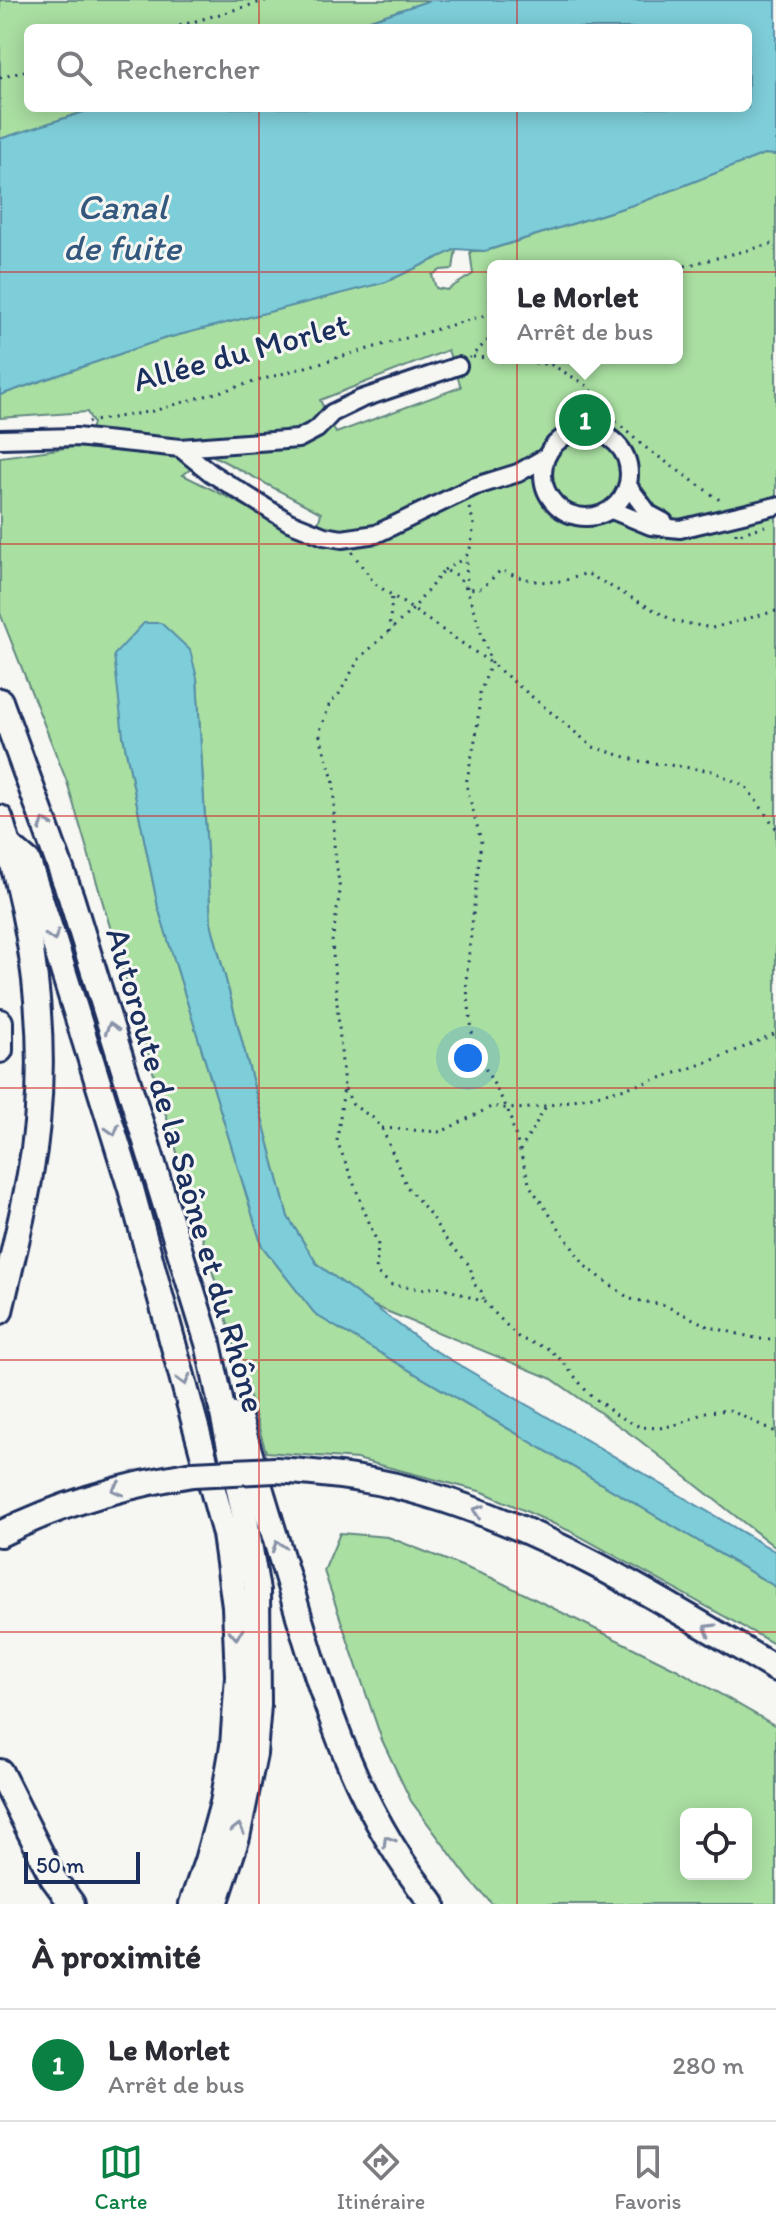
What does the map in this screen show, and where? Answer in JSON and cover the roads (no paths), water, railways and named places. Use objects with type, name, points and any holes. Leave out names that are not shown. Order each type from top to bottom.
[{"type":"highway","name":"Autoroute de la Saône et du Rhône","points":[[0,701],[71,897],[208,1343],[252,1560],[257,1591],[259,1659],[254,1754],[237,1837],[215,1904]]},
{"type":"highway","points":[[0,818],[27,922],[36,981],[39,1059],[37,1120],[30,1178],[0,1311]]},
{"type":"highway","points":[[9,846],[28,862],[54,941],[131,1189],[225,1534],[235,1606],[238,1676],[233,1746],[223,1803],[192,1904]]},
{"type":"highway","points":[[0,874],[19,969],[27,1038],[39,1059]]},
{"type":"highway","points":[[0,1022],[0,1050]]},
{"type":"highway","points":[[208,1343],[227,1380],[333,1727],[371,1811],[407,1872],[433,1904]]},
{"type":"highway","points":[[0,1534],[92,1495],[193,1474],[275,1470],[369,1480],[424,1493],[500,1519],[583,1558],[665,1602],[776,1669]]},
{"type":"highway","points":[[0,1772],[53,1878],[72,1904]]},
{"type":"street","name":"Allée du Morlet","points":[[0,439],[76,437],[180,448],[298,439],[317,429],[332,413],[361,399],[464,361]]},
{"type":"street","points":[[518,473],[572,516],[588,518],[612,510],[623,499],[629,487],[630,471],[626,455],[617,443],[603,433],[588,430],[572,432],[559,440],[546,457],[542,472],[546,493]]},
{"type":"street","points":[[180,448],[211,473],[289,522],[324,536],[342,539],[376,534],[463,491],[518,473],[546,457]]},
{"type":"street","points":[[629,487],[649,514],[680,529]]},
{"type":"street","points":[[612,510],[651,526],[680,529],[776,506]]},
{"type":"water","name":"Canal de fuite","points":[[431,0],[776,0],[776,155],[764,154],[642,202],[485,251],[456,249],[386,282],[163,339],[0,395],[0,139],[84,112],[752,112],[752,24],[358,24]]},
{"type":"water","points":[[144,623],[161,623],[190,650],[197,678],[211,923],[288,1217],[317,1264],[429,1347],[776,1552],[776,1587],[316,1315],[262,1246],[158,907],[123,736],[114,655]]},
{"type":"place","name":"Le Morlet","points":[[585,420]]}]
